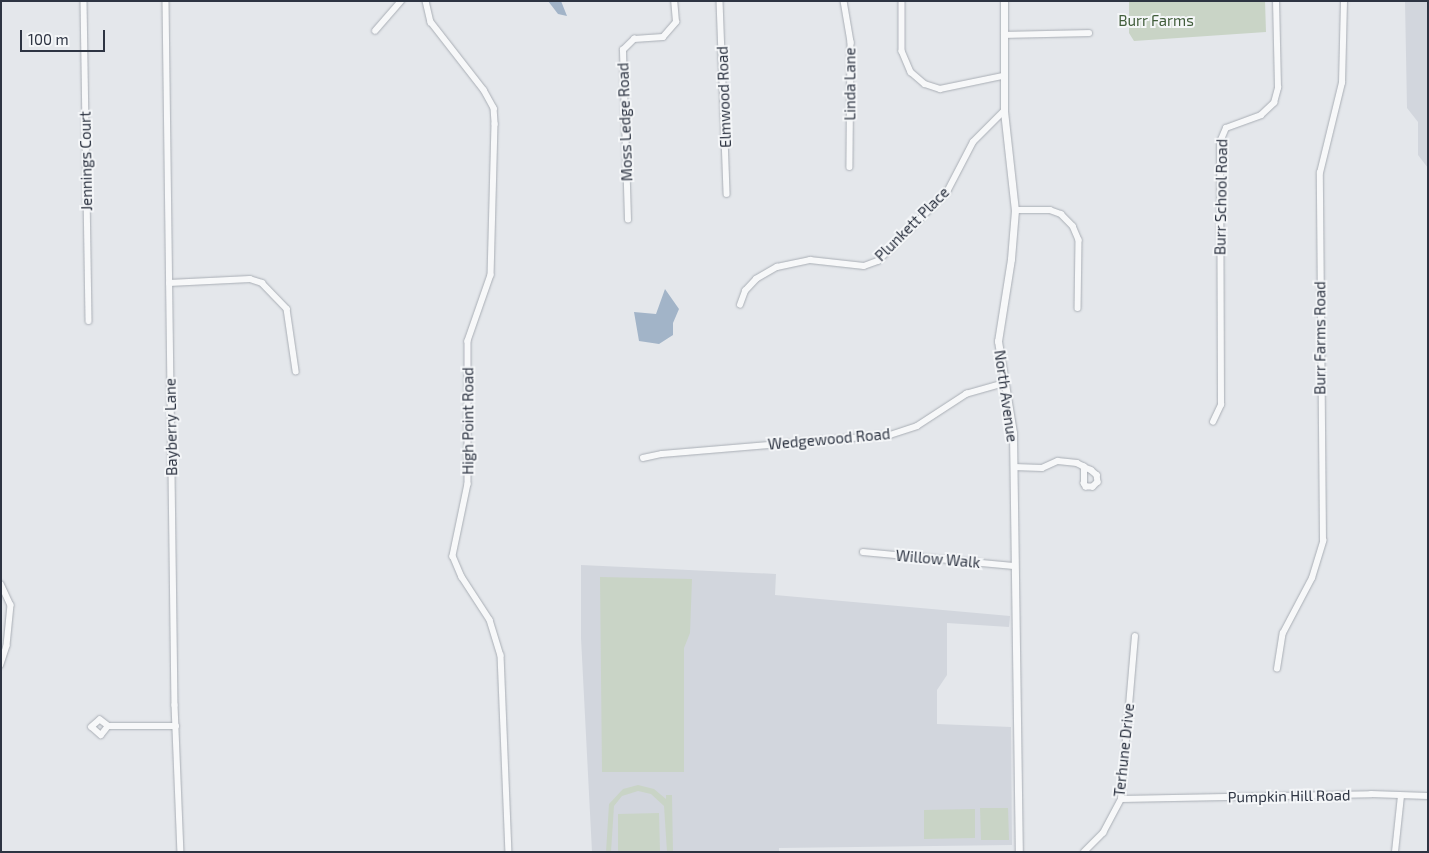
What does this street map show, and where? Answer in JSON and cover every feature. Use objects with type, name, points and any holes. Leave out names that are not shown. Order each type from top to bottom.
[{"type":"street","name":"Jennings Court","points":[[84,1],[89,321]]},
{"type":"street","name":"Bayberry Lane","points":[[166,1],[176,726],[180,852]]},
{"type":"street","points":[[375,31],[401,1]]},
{"type":"street","name":"High Point Road","points":[[426,1],[431,22],[484,90],[494,108],[491,275],[468,341],[468,484],[453,556],[462,577],[490,620],[501,655],[509,852]]},
{"type":"street","name":"Moss Ledge Road","points":[[628,220],[623,50],[634,39],[663,37],[676,22],[674,1]]},
{"type":"street","name":"Elmwood Road","points":[[720,1],[727,194]]},
{"type":"street","name":"Linda Lane","points":[[844,1],[850,42],[850,167]]},
{"type":"street","points":[[902,1],[902,51],[912,72],[925,84],[940,89],[1003,76]]},
{"type":"street","name":"North Avenue","points":[[1004,1],[1004,111],[1015,210],[1011,259],[998,341],[1004,383],[1012,416],[1019,852]]},
{"type":"street","name":"Burr School Road","points":[[1213,422],[1221,406],[1220,142],[1226,128],[1261,115],[1274,103],[1278,88],[1276,1]]},
{"type":"street","name":"Burr Farms Road","points":[[1277,669],[1283,633],[1312,578],[1323,540],[1320,173],[1342,83],[1344,1]]},
{"type":"street","points":[[1004,35],[1089,33]]},
{"type":"street","name":"Plunkett Place","points":[[740,305],[745,291],[756,279],[777,267],[810,260],[864,266],[878,261],[947,192],[973,142],[1004,111]]},
{"type":"street","points":[[1015,210],[1050,210],[1061,214],[1073,226],[1079,240],[1078,308]]},
{"type":"street","points":[[169,283],[250,279],[262,283],[287,309],[296,371]]},
{"type":"street","name":"Wedgewood Road","points":[[643,458],[662,454],[890,435],[917,426],[966,394],[1004,383]]},
{"type":"street","points":[[1014,467],[1042,468],[1058,461],[1084,467]]},
{"type":"street","name":"Willow Walk","points":[[863,552],[1013,566]]},
{"type":"street","points":[[1,584],[11,605],[7,646],[1,664]]},
{"type":"street","name":"Terhune Drive","points":[[1084,852],[1103,833],[1121,798],[1135,637]]},
{"type":"street","points":[[108,726],[176,726]]},
{"type":"street","name":"Pumpkin Hill Road","points":[[1121,798],[1371,794],[1428,796]]},
{"type":"street","points":[[1395,852],[1401,796]]},
{"type":"shaded area","points":[[1405,1],[1428,1],[1428,168],[1418,155],[1418,122],[1407,108]]},
{"type":"shaded area","points":[[581,565],[776,574],[775,595],[1010,616],[1009,627],[947,623],[947,675],[937,690],[937,724],[1011,727],[1012,845],[779,848],[779,852],[592,852],[581,638]]},
{"type":"green space","name":"Burr Farms","points":[[1129,1],[1265,1],[1266,32],[1134,41],[1129,33]]},
{"type":"green space","points":[[600,577],[692,579],[690,633],[684,648],[684,772],[602,772]]},
{"type":"green space","points":[[638,785],[654,789],[666,799],[666,795],[672,795],[673,852],[667,852],[664,806],[651,794],[638,791],[622,796],[614,806],[611,852],[606,852],[609,804],[623,789]]},
{"type":"green space","points":[[980,808],[1008,808],[1009,840],[981,840]]},
{"type":"green space","points":[[975,809],[975,838],[924,839],[924,810]]},
{"type":"green space","points":[[659,813],[660,852],[618,852],[618,814]]},
{"type":"water","points":[[548,1],[561,1],[567,16],[558,14]]},
{"type":"water","points":[[665,289],[679,309],[673,323],[673,335],[659,344],[639,341],[634,312],[656,314]]}]
